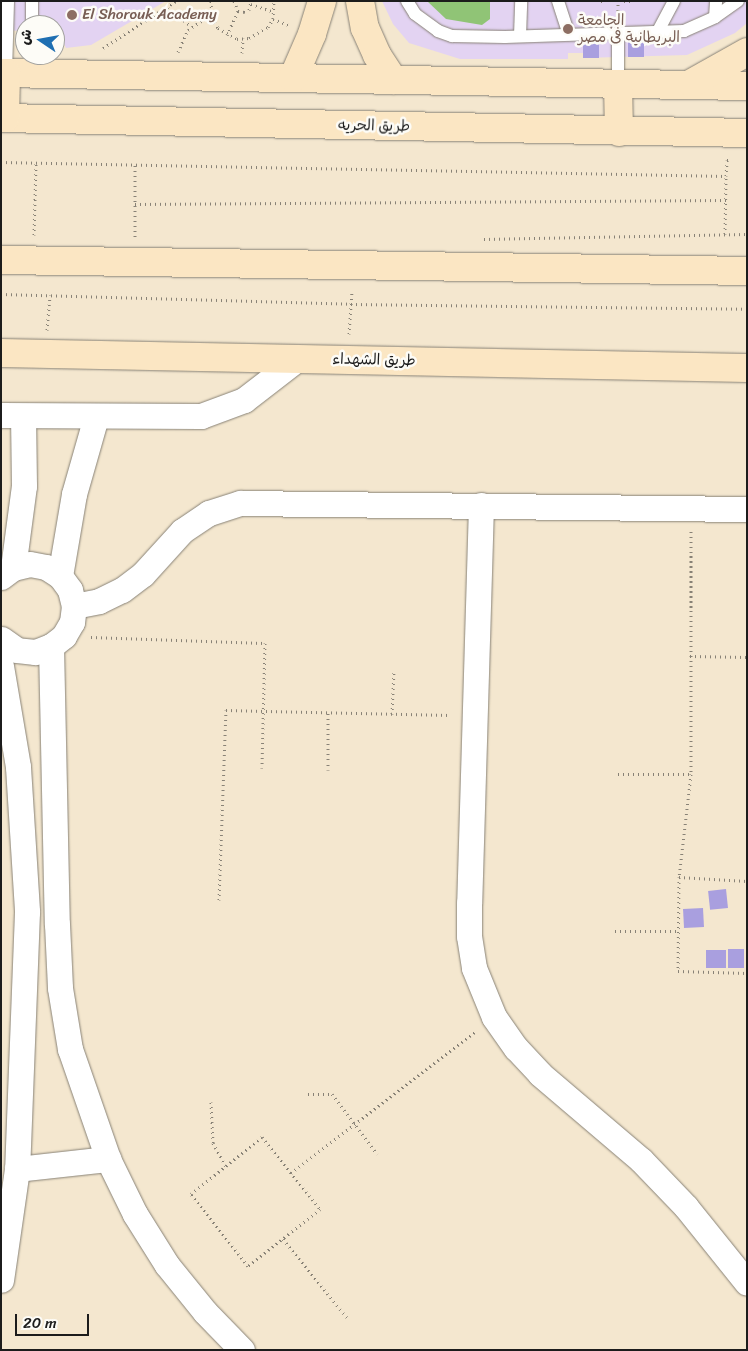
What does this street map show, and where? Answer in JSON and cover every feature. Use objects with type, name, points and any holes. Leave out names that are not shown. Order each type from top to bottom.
[{"type":"street","points":[[293,78],[312,34],[322,1]]},
{"type":"street","points":[[360,1],[369,37],[393,80]]},
{"type":"street","points":[[688,86],[747,52]]},
{"type":"street","points":[[3,118],[18,69],[293,78],[747,86]]},
{"type":"street","points":[[618,84],[619,132]]},
{"type":"street","name":"طريق الحريه","points":[[3,118],[619,132],[747,133]]},
{"type":"street","points":[[1,260],[747,271]]},
{"type":"street","name":"طريق الشهداء","points":[[1,353],[747,368]]},
{"type":"street","points":[[7,573],[24,486],[12,415],[96,417],[201,416],[215,413],[244,400],[297,358]]},
{"type":"street","points":[[60,576],[74,494],[96,417]]},
{"type":"street","points":[[74,606],[99,601],[122,590],[143,574],[182,531],[209,513],[240,502],[747,509]]},
{"type":"street","points":[[482,505],[469,936],[474,968],[494,1017],[516,1048],[540,1074],[619,1140],[679,1200],[747,1284]]},
{"type":"street","points":[[1,640],[17,650],[35,652],[58,641],[72,622],[74,606],[70,590],[60,576],[46,567],[30,564],[7,573]]},
{"type":"street","points":[[58,641],[60,988],[70,1049],[108,1159],[134,1214],[167,1264],[205,1312],[242,1350]]},
{"type":"street","points":[[1,666],[18,767],[24,840],[27,930],[12,1058],[17,1169],[1,1280]]},
{"type":"street","points":[[17,1169],[108,1159]]},
{"type":"lane","points":[[8,1],[18,69]]},
{"type":"lane","points":[[32,1],[32,15]]},
{"type":"lane","points":[[407,1],[426,24],[452,36],[684,31],[715,17],[738,1]]},
{"type":"lane","points":[[520,36],[521,1]]},
{"type":"lane","points":[[558,1],[569,34]]},
{"type":"lane","points":[[656,33],[674,1]]},
{"type":"lane","points":[[715,17],[716,1]]},
{"type":"lane","points":[[618,33],[618,84]]},
{"type":"path","points":[[96,53],[168,8],[176,1]]},
{"type":"path","points":[[211,1],[212,14],[218,28],[227,35],[243,38],[260,34],[268,27],[274,12],[274,1]]},
{"type":"path","points":[[227,35],[238,10],[234,1]]},
{"type":"path","points":[[624,1],[634,1]]},
{"type":"path","points":[[238,10],[249,10],[251,3],[274,12]]},
{"type":"path","points":[[168,8],[191,26]]},
{"type":"path","points":[[177,55],[182,37],[191,26],[212,14]]},
{"type":"path","points":[[241,56],[243,38]]},
{"type":"path","points":[[725,234],[727,160]]},
{"type":"path","points":[[1,162],[726,176]]},
{"type":"path","points":[[34,241],[36,163]]},
{"type":"path","points":[[135,165],[135,243]]},
{"type":"path","points":[[135,204],[726,200]]},
{"type":"path","points":[[349,337],[354,265]]},
{"type":"path","points":[[1,294],[351,304],[747,309]]},
{"type":"path","points":[[46,332],[50,296]]},
{"type":"path","points":[[691,508],[691,774],[679,877],[678,971],[747,973]]},
{"type":"path","points":[[58,641],[265,643],[262,768]]},
{"type":"path","points":[[690,656],[747,657]]},
{"type":"path","points":[[392,714],[394,670]]},
{"type":"path","points":[[219,900],[226,710],[475,716]]},
{"type":"path","points":[[328,712],[328,770]]},
{"type":"path","points":[[618,774],[691,774]]},
{"type":"path","points":[[679,877],[747,881]]},
{"type":"path","points":[[615,931],[679,930]]},
{"type":"path","points":[[291,1173],[494,1017]]},
{"type":"path","points":[[308,1094],[332,1094],[377,1154]]},
{"type":"path","points":[[211,1102],[213,1144],[226,1166]]},
{"type":"path","points":[[262,1137],[291,1173],[320,1209],[248,1266],[191,1194],[262,1137]]},
{"type":"path","points":[[283,1239],[349,1320]]},
{"type":"shaded area","name":"El Shorouk Academy","points":[[1,1],[166,1],[91,45],[66,48],[65,15],[15,15],[15,31],[1,30]]},
{"type":"shaded area","name":"الجامعة البريطانية فى مصر","points":[[382,1],[747,1],[747,23],[735,33],[687,55],[583,58],[583,53],[568,53],[568,59],[460,59],[409,43],[393,24]]},
{"type":"green space","points":[[427,1],[490,1],[490,19],[482,25],[446,19]]},
{"type":"building","points":[[628,39],[644,39],[644,57],[628,57]]},
{"type":"building","points":[[583,40],[599,40],[599,58],[583,58]]},
{"type":"building","points":[[726,889],[728,908],[710,910],[708,891]]},
{"type":"building","points":[[703,908],[704,927],[684,928],[683,909]]},
{"type":"building","points":[[728,949],[744,949],[744,968],[728,968]]},
{"type":"building","points":[[706,950],[726,950],[726,968],[706,968]]},
{"type":"place","name":"El Shorouk Academy","points":[[72,15]]},
{"type":"place","name":"الجامعة البريطانية فى مصر","points":[[568,29]]}]
